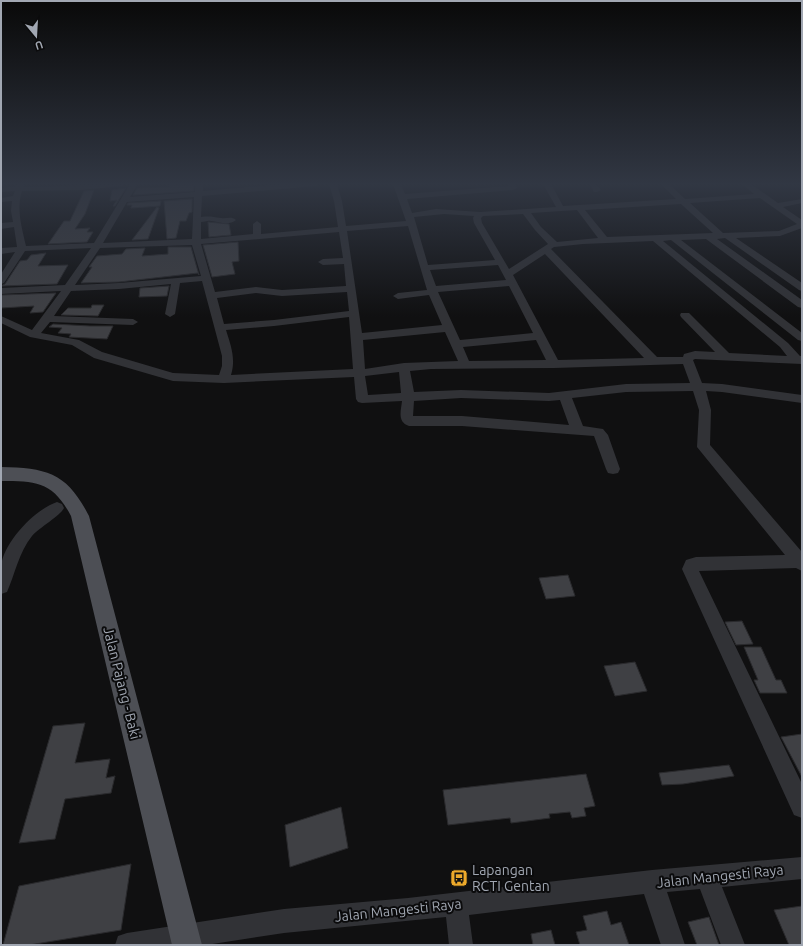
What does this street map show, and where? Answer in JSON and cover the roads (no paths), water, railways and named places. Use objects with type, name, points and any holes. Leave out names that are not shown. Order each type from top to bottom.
[{"type":"main road","points":[[1,474],[34,476],[60,496]]},
{"type":"main road","name":"Jalan Pajang - Baki","points":[[60,496],[80,516],[186,941]]},
{"type":"street","points":[[18,228],[25,249]]},
{"type":"street","points":[[34,335],[47,320],[108,228]]},
{"type":"street","points":[[197,228],[196,242],[228,356],[228,366],[224,379]]},
{"type":"street","points":[[257,228],[257,236]]},
{"type":"street","points":[[1,252],[25,249],[196,242],[341,228]]},
{"type":"street","points":[[343,228],[352,289],[362,399],[461,394],[549,397],[626,388],[697,387],[722,388],[802,399]]},
{"type":"street","points":[[413,228],[424,268],[465,364]]},
{"type":"street","points":[[481,228],[501,262],[554,364]]},
{"type":"street","points":[[536,228],[550,247],[654,361]]},
{"type":"street","points":[[595,228],[604,240]]},
{"type":"street","points":[[716,228],[725,236],[802,288]]},
{"type":"street","points":[[398,296],[509,279],[550,247],[604,240],[674,239],[780,233],[792,228]]},
{"type":"street","points":[[709,237],[802,305]]},
{"type":"street","points":[[656,239],[784,344],[799,359]]},
{"type":"street","points":[[674,239],[802,338]]},
{"type":"street","points":[[1,281],[25,249]]},
{"type":"street","points":[[323,262],[348,261]]},
{"type":"street","points":[[424,268],[501,262]]},
{"type":"street","points":[[1,290],[67,288],[207,278]]},
{"type":"street","points":[[170,314],[176,281]]},
{"type":"street","points":[[212,296],[256,290],[282,293],[352,289]]},
{"type":"street","points":[[220,327],[274,323],[354,313]]},
{"type":"street","points":[[685,315],[726,357]]},
{"type":"street","points":[[1,319],[34,335],[75,342],[98,355],[173,377],[224,379],[359,374],[404,367],[465,364],[554,364],[687,360],[688,357],[695,355],[799,359]]},
{"type":"street","points":[[47,320],[133,322]]},
{"type":"street","points":[[357,337],[449,328]]},
{"type":"street","points":[[456,344],[540,336]]},
{"type":"street","points":[[687,360],[705,408],[704,447],[802,562]]},
{"type":"street","points":[[404,367],[408,396],[407,419],[409,421],[462,421],[524,427],[577,429],[600,433],[613,469]]},
{"type":"street","points":[[565,395],[577,429]]},
{"type":"street","points":[[1,587],[16,546],[24,533],[60,496]]},
{"type":"street","points":[[802,562],[696,564],[690,569],[802,808]]},
{"type":"street","name":"Jalan Mangesti Raya","points":[[127,945],[186,941],[284,921],[456,904],[652,882],[802,868]]},
{"type":"street","points":[[707,877],[733,945]]},
{"type":"street","points":[[652,882],[673,945]]},
{"type":"street","points":[[456,904],[461,945]]},
{"type":"place","name":"Lapangan RCTI Gentan","points":[[459,878]]}]
